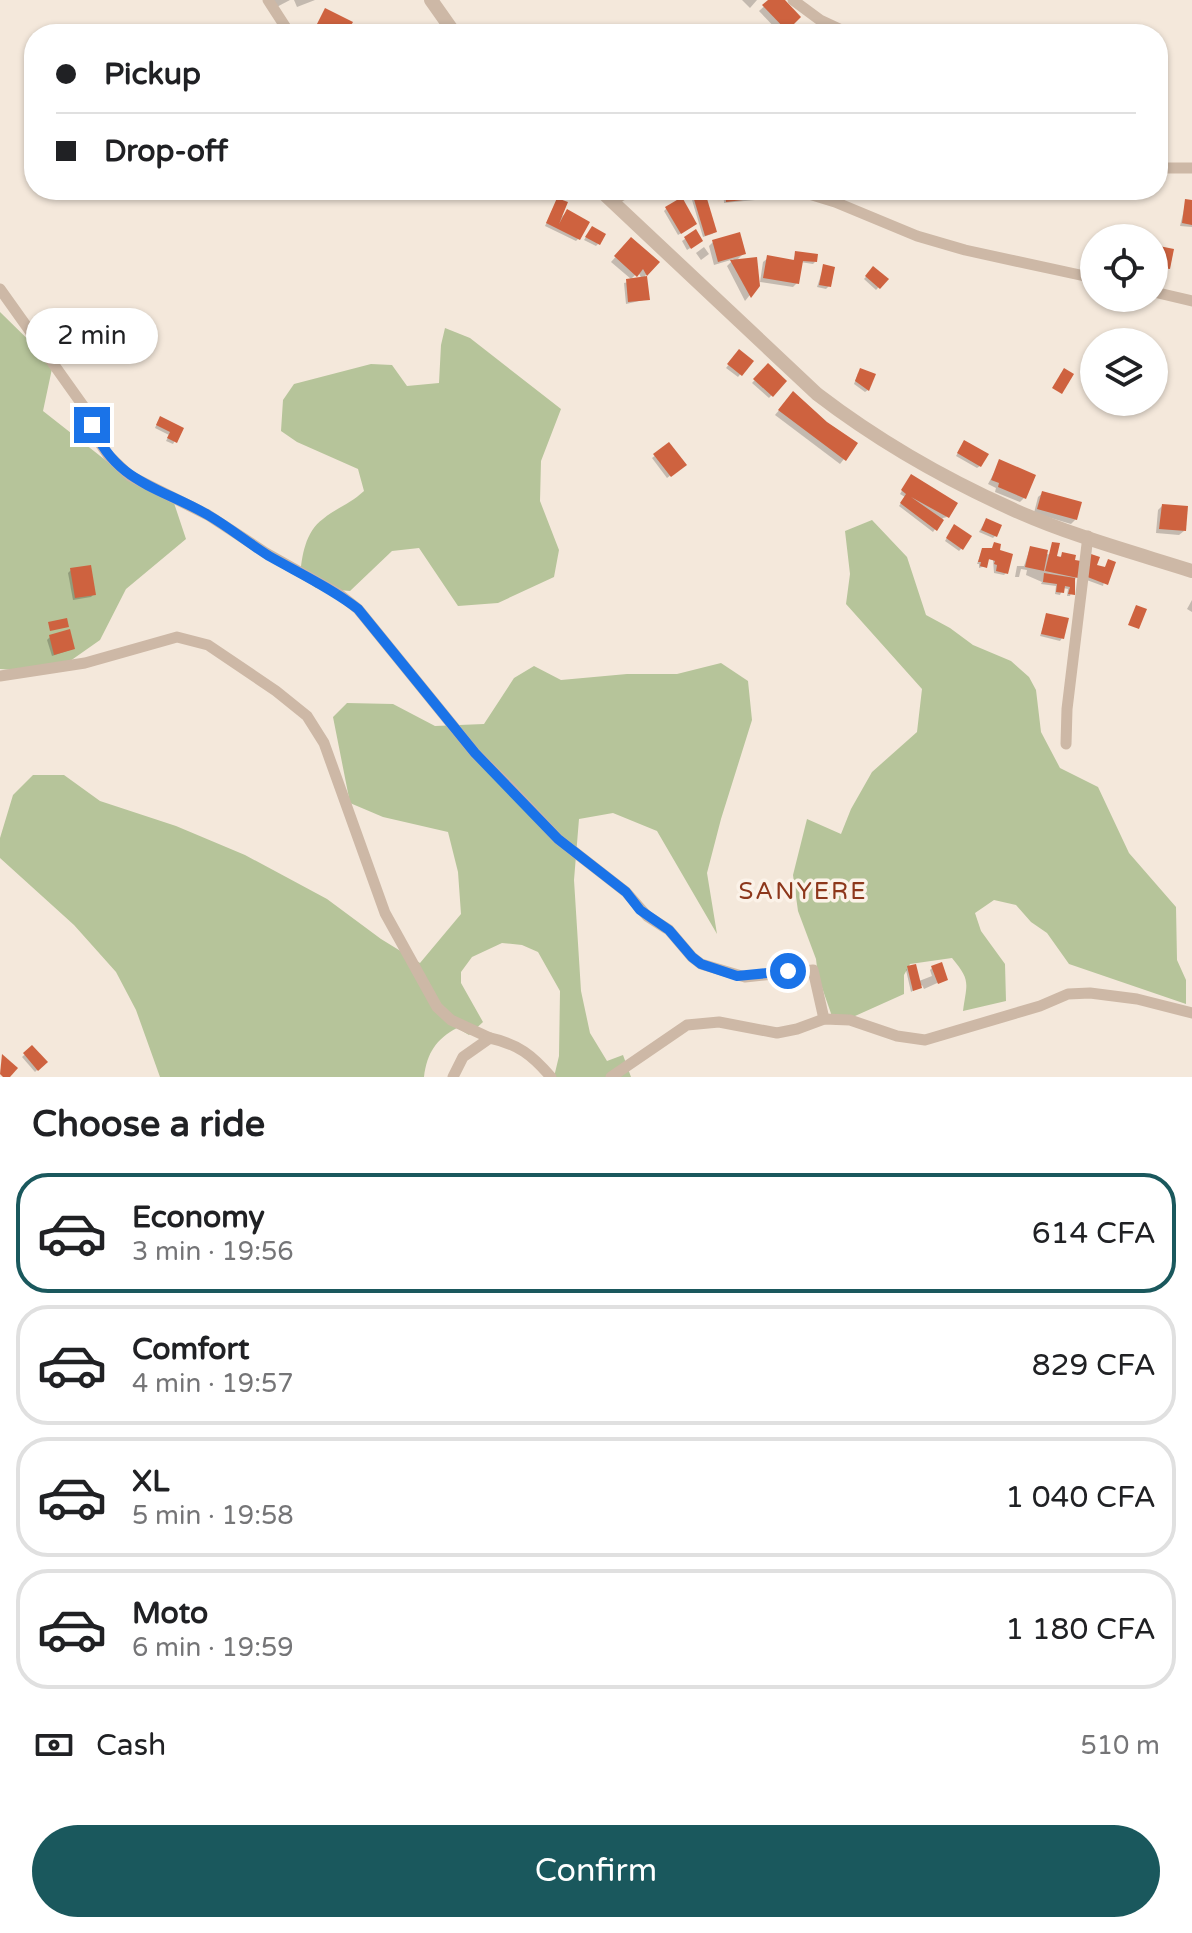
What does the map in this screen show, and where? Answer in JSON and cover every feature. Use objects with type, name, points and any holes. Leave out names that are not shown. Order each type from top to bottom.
[{"type":"street","points":[[268,0],[284,24]]},
{"type":"street","points":[[431,0],[448,24]]},
{"type":"street","points":[[793,0],[829,24]]},
{"type":"street","points":[[1168,168],[1192,168]]},
{"type":"street","points":[[829,200],[917,236],[965,250],[1080,275]]},
{"type":"street","points":[[612,201],[817,394],[906,456],[1014,510],[1192,571]]},
{"type":"street","points":[[0,289],[84,407],[97,439],[108,455],[130,476],[208,515],[266,553],[339,594],[358,609],[475,753],[558,839],[626,892],[640,910],[669,930],[692,957],[701,964],[745,977],[813,970],[824,1019]]},
{"type":"street","points":[[1168,295],[1192,301]]},
{"type":"street","points":[[1066,744],[1067,709],[1088,536]]},
{"type":"street","points":[[0,676],[96,660],[177,637],[208,645],[276,691],[307,716],[324,743],[385,913],[437,1007],[451,1020],[490,1038],[512,1043],[533,1056],[551,1077]]},
{"type":"street","points":[[611,1077],[687,1025],[719,1022],[777,1033],[824,1019],[850,1020],[897,1036],[925,1040],[1040,1006],[1068,994],[1090,993],[1137,999],[1192,1013]]},
{"type":"street","points":[[453,1077],[463,1057],[490,1038]]},
{"type":"green space","points":[[0,312],[53,364],[43,411],[132,481],[174,503],[186,539],[126,589],[100,640],[53,673],[0,669]]},
{"type":"green space","points":[[445,328],[470,338],[561,409],[541,461],[540,501],[559,550],[554,577],[498,603],[458,606],[419,548],[392,551],[350,591],[316,588],[300,576],[308,537],[323,519],[364,491],[358,469],[297,442],[281,431],[283,400],[294,384],[371,364],[392,365],[407,386],[439,383]]},
{"type":"green space","points":[[872,520],[907,557],[926,615],[973,645],[1011,661],[1029,677],[1036,690],[1041,732],[1060,768],[1098,787],[1129,853],[1176,907],[1177,960],[1186,980],[1186,1004],[1069,964],[1047,933],[1031,922],[1016,905],[994,900],[975,913],[981,931],[1005,964],[1006,1001],[963,1011],[966,982],[952,958],[910,964],[904,975],[904,994],[835,1025],[798,911],[793,875],[807,819],[841,834],[872,772],[917,732],[922,689],[846,604],[850,574],[845,531]]},
{"type":"green space","points":[[721,663],[748,681],[752,720],[707,873],[717,934],[657,831],[613,813],[579,819],[574,880],[581,991],[590,1033],[607,1061],[623,1055],[631,1077],[554,1077],[559,1056],[560,991],[538,952],[522,945],[502,943],[472,957],[461,972],[461,983],[483,1022],[469,1035],[457,1028],[443,1037],[430,1054],[424,1077],[160,1077],[136,1010],[116,972],[74,925],[0,858],[0,838],[13,795],[33,775],[64,775],[100,801],[176,826],[245,855],[327,899],[420,963],[461,914],[458,872],[448,832],[383,817],[350,803],[333,717],[347,703],[393,704],[435,726],[484,724],[514,678],[534,666],[561,680],[627,674],[677,674]]},
{"type":"building","points":[[768,0],[785,0],[801,17],[794,24],[780,24],[762,5]]},
{"type":"building","points":[[325,8],[353,22],[352,24],[317,24]]},
{"type":"building","points":[[1185,199],[1192,200],[1192,225],[1182,223]]},
{"type":"building","points":[[556,200],[568,202],[559,224],[567,209],[590,222],[580,240],[546,223]]},
{"type":"building","points":[[684,200],[697,224],[681,234],[665,207]]},
{"type":"building","points":[[694,200],[707,200],[717,232],[705,236]]},
{"type":"building","points":[[592,226],[606,234],[600,245],[585,237]]},
{"type":"building","points":[[696,229],[703,241],[691,249],[684,237]]},
{"type":"building","points":[[740,232],[746,254],[718,262],[712,240]]},
{"type":"building","points":[[631,237],[660,262],[647,276],[643,269],[637,277],[614,256]]},
{"type":"building","points":[[1168,248],[1174,249],[1168,269]]},
{"type":"building","points":[[795,251],[818,254],[817,262],[803,261],[799,284],[763,278],[767,255],[794,260]]},
{"type":"building","points":[[757,257],[760,286],[751,298],[730,260]]},
{"type":"building","points":[[823,264],[835,267],[831,287],[819,285]]},
{"type":"building","points":[[873,266],[889,279],[880,289],[865,276]]},
{"type":"building","points":[[647,276],[650,300],[628,302],[626,279]]},
{"type":"building","points":[[739,349],[754,361],[742,376],[727,364]]},
{"type":"building","points":[[768,363],[787,381],[773,397],[753,379]]},
{"type":"building","points":[[860,368],[876,374],[869,391],[855,381]]},
{"type":"building","points":[[1064,368],[1074,374],[1062,394],[1052,388]]},
{"type":"building","points":[[793,391],[827,422],[858,443],[846,461],[778,410]]},
{"type":"building","points":[[160,416],[184,428],[177,443],[167,438],[170,432],[156,425]]},
{"type":"building","points":[[964,440],[989,454],[981,467],[957,453]]},
{"type":"building","points":[[669,442],[687,465],[671,477],[653,454]]},
{"type":"building","points":[[999,459],[1036,475],[1026,499],[998,487],[999,483],[991,480]]},
{"type":"building","points":[[911,474],[958,503],[949,518],[911,497],[944,520],[937,531],[900,503],[906,494],[901,490]]},
{"type":"building","points":[[1042,491],[1082,502],[1077,520],[1037,509]]},
{"type":"building","points":[[1162,504],[1188,506],[1186,531],[1159,529]]},
{"type":"building","points":[[986,518],[1002,525],[997,537],[981,530]]},
{"type":"building","points":[[954,524],[972,536],[963,550],[946,538]]},
{"type":"building","points":[[994,542],[1001,544],[1000,550],[1013,554],[1008,574],[996,571],[995,561],[989,559],[987,568],[978,562],[982,548],[992,548]]},
{"type":"building","points":[[1052,542],[1060,543],[1057,556],[1061,557],[1062,552],[1076,555],[1075,560],[1081,561],[1078,578],[1045,571]]},
{"type":"building","points":[[1030,546],[1048,550],[1044,571],[1025,567]]},
{"type":"building","points":[[1091,554],[1100,557],[1097,565],[1105,567],[1108,559],[1116,562],[1108,585],[1085,576]]},
{"type":"building","points":[[91,565],[96,595],[75,598],[70,568]]},
{"type":"building","points":[[1044,573],[1075,578],[1075,595],[1068,594],[1070,587],[1065,586],[1064,593],[1056,592],[1057,584],[1043,582]]},
{"type":"building","points":[[1136,605],[1147,609],[1139,629],[1128,625]]},
{"type":"building","points":[[1046,613],[1069,618],[1064,639],[1041,634]]},
{"type":"building","points":[[67,618],[69,627],[50,631],[48,622]]},
{"type":"building","points":[[70,629],[75,649],[54,655],[49,635]]},
{"type":"building","points":[[942,962],[948,980],[938,984],[931,966]]},
{"type":"building","points":[[916,964],[922,988],[913,991],[907,966]]},
{"type":"building","points":[[32,1045],[48,1062],[38,1071],[23,1053]]},
{"type":"building","points":[[2,1054],[18,1068],[10,1077],[0,1074]]},
{"type":"district","name":"SANYERE","points":[[803,891]]},
{"type":"route","points":[[92,425],[108,455],[130,476],[208,515],[266,553],[339,594],[358,609],[475,753],[558,839],[626,892],[640,910],[669,930],[692,957],[701,964],[745,977],[788,971]]}]
